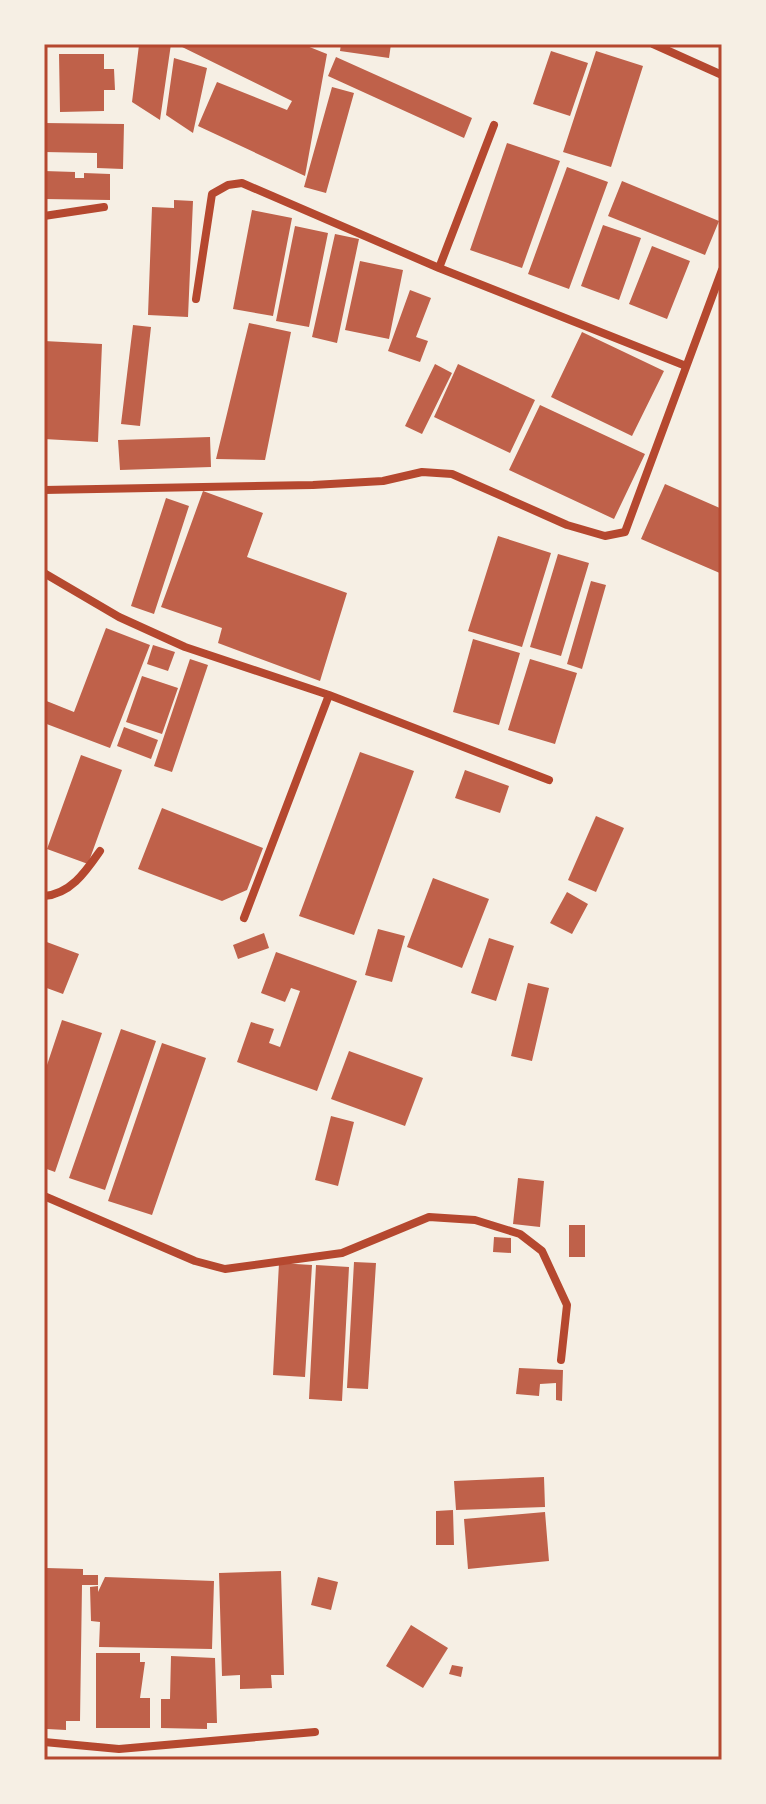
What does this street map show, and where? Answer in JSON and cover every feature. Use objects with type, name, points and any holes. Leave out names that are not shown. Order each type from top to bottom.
[{"type":"street","points":[[653,44],[722,75]]},
{"type":"street","points":[[439,268],[494,125]]},
{"type":"street","points":[[196,299],[212,194],[228,185],[242,183],[439,268],[686,366]]},
{"type":"street","points":[[44,216],[104,207]]},
{"type":"street","points":[[44,490],[313,485],[383,481],[422,472],[452,474],[567,525],[605,536],[621,534],[625,532],[722,270]]},
{"type":"street","points":[[44,573],[119,617],[185,647],[329,695],[549,780]]},
{"type":"street","points":[[244,918],[329,695]]},
{"type":"street","points":[[44,896],[56,895],[81,878],[100,851]]},
{"type":"street","points":[[44,1196],[195,1261],[225,1269],[342,1253],[429,1217],[475,1220],[520,1234],[542,1251],[567,1305],[561,1360]]},
{"type":"street","points":[[44,1742],[119,1749],[315,1732]]},
{"type":"building","points":[[171,44],[160,120],[132,102],[139,45]]},
{"type":"building","points":[[176,44],[302,44],[327,54],[305,176],[198,126],[217,82],[287,110],[292,101]]},
{"type":"building","points":[[341,44],[391,44],[389,58],[340,51]]},
{"type":"building","points":[[551,51],[588,63],[570,116],[533,104]]},
{"type":"building","points":[[596,51],[643,66],[611,167],[563,152]]},
{"type":"building","points":[[59,54],[104,54],[104,69],[114,69],[115,90],[104,90],[104,111],[60,112]]},
{"type":"building","points":[[336,57],[472,118],[464,138],[328,76]]},
{"type":"building","points":[[174,58],[207,68],[193,133],[166,115]]},
{"type":"building","points":[[332,87],[354,93],[326,193],[304,187]]},
{"type":"building","points":[[44,123],[124,124],[123,169],[97,168],[97,153],[44,152]]},
{"type":"building","points":[[507,143],[560,161],[522,268],[470,250]]},
{"type":"building","points":[[567,167],[608,182],[569,289],[528,274]]},
{"type":"building","points":[[44,171],[75,172],[75,178],[84,178],[84,173],[110,174],[110,200],[44,199]]},
{"type":"building","points":[[622,181],[719,221],[705,255],[608,216]]},
{"type":"building","points":[[174,200],[193,201],[188,317],[148,315],[152,207],[174,208]]},
{"type":"building","points":[[252,210],[292,218],[273,316],[233,309]]},
{"type":"building","points":[[603,225],[641,238],[619,300],[581,286]]},
{"type":"building","points":[[295,226],[328,233],[309,327],[276,321]]},
{"type":"building","points":[[335,234],[359,239],[337,343],[312,337]]},
{"type":"building","points":[[652,246],[690,261],[667,319],[629,304]]},
{"type":"building","points":[[360,261],[403,270],[389,339],[345,330]]},
{"type":"building","points":[[410,290],[431,298],[416,337],[428,341],[420,362],[388,351]]},
{"type":"building","points":[[249,323],[291,332],[265,460],[216,459]]},
{"type":"building","points":[[133,325],[151,327],[140,426],[121,424]]},
{"type":"building","points":[[582,332],[664,371],[632,436],[551,397]]},
{"type":"building","points":[[44,341],[102,344],[98,442],[44,439]]},
{"type":"building","points":[[435,364],[452,373],[422,434],[405,426]]},
{"type":"building","points":[[458,364],[535,400],[510,453],[434,417]]},
{"type":"building","points":[[540,405],[645,454],[614,519],[509,470]]},
{"type":"building","points":[[210,437],[211,467],[120,470],[118,440]]},
{"type":"building","points":[[665,484],[722,509],[722,574],[641,539]]},
{"type":"building","points":[[203,491],[263,513],[247,557],[347,593],[320,681],[218,643],[222,628],[161,607]]},
{"type":"building","points":[[166,498],[189,506],[154,614],[131,606]]},
{"type":"building","points":[[498,536],[551,553],[522,647],[468,631]]},
{"type":"building","points":[[558,554],[589,563],[561,656],[530,647]]},
{"type":"building","points":[[591,581],[606,585],[582,669],[567,664]]},
{"type":"building","points":[[106,628],[150,645],[110,748],[44,723],[44,700],[74,712]]},
{"type":"building","points":[[473,639],[520,653],[499,725],[453,712]]},
{"type":"building","points":[[153,645],[175,652],[168,671],[147,664]]},
{"type":"building","points":[[190,659],[208,665],[172,772],[154,766]]},
{"type":"building","points":[[530,659],[577,673],[555,744],[508,730]]},
{"type":"building","points":[[142,676],[178,688],[162,734],[126,722]]},
{"type":"building","points":[[124,727],[158,740],[151,759],[117,746]]},
{"type":"building","points":[[360,752],[414,771],[354,935],[299,916]]},
{"type":"building","points":[[81,755],[122,770],[88,864],[47,849]]},
{"type":"building","points":[[465,770],[509,786],[500,813],[455,798]]},
{"type":"building","points":[[162,808],[263,848],[247,890],[222,901],[138,869]]},
{"type":"building","points":[[596,816],[624,828],[596,892],[568,880]]},
{"type":"building","points":[[433,878],[489,899],[462,968],[407,947]]},
{"type":"building","points":[[567,892],[588,904],[572,934],[550,923]]},
{"type":"building","points":[[378,929],[405,936],[392,982],[365,975]]},
{"type":"building","points":[[264,933],[269,948],[238,959],[233,945]]},
{"type":"building","points":[[489,938],[514,946],[496,1001],[471,993]]},
{"type":"building","points":[[44,941],[79,954],[63,994],[44,987]]},
{"type":"building","points":[[276,952],[357,981],[317,1091],[237,1062],[251,1022],[274,1029],[269,1043],[280,1047],[300,991],[291,988],[285,1002],[261,993]]},
{"type":"building","points":[[528,983],[549,988],[532,1061],[511,1056]]},
{"type":"building","points":[[62,1020],[102,1033],[55,1172],[44,1168],[44,1074]]},
{"type":"building","points":[[121,1029],[156,1041],[105,1190],[69,1178]]},
{"type":"building","points":[[162,1043],[206,1058],[152,1215],[108,1201]]},
{"type":"building","points":[[349,1051],[423,1078],[405,1126],[331,1099]]},
{"type":"building","points":[[331,1116],[354,1122],[338,1186],[315,1180]]},
{"type":"building","points":[[518,1178],[544,1181],[540,1227],[513,1224]]},
{"type":"building","points":[[569,1225],[585,1225],[585,1257],[569,1257]]},
{"type":"building","points":[[494,1237],[511,1238],[511,1253],[493,1252]]},
{"type":"building","points":[[354,1262],[376,1263],[368,1389],[347,1388]]},
{"type":"building","points":[[279,1263],[312,1265],[305,1377],[273,1375]]},
{"type":"building","points":[[316,1265],[349,1267],[342,1401],[309,1399]]},
{"type":"building","points":[[519,1368],[563,1370],[562,1401],[556,1400],[556,1383],[540,1384],[539,1396],[516,1394]]},
{"type":"building","points":[[544,1477],[545,1507],[456,1510],[454,1481]]},
{"type":"building","points":[[453,1510],[454,1545],[436,1545],[436,1511]]},
{"type":"building","points":[[545,1512],[549,1561],[468,1569],[464,1519]]},
{"type":"building","points":[[46,1568],[83,1569],[83,1575],[98,1575],[98,1585],[82,1585],[80,1721],[66,1721],[66,1730],[47,1729],[47,1719],[44,1719]]},
{"type":"building","points":[[281,1571],[284,1675],[271,1675],[272,1688],[240,1689],[240,1675],[222,1676],[219,1573]]},
{"type":"building","points":[[105,1577],[214,1581],[212,1649],[99,1647],[100,1622],[91,1621],[90,1587],[98,1586],[98,1592]]},
{"type":"building","points":[[318,1577],[338,1582],[331,1610],[311,1605]]},
{"type":"building","points":[[411,1625],[448,1648],[423,1688],[386,1666]]},
{"type":"building","points":[[96,1653],[140,1653],[140,1662],[145,1662],[140,1698],[150,1698],[150,1728],[96,1728]]},
{"type":"building","points":[[171,1656],[215,1658],[217,1723],[207,1723],[207,1729],[161,1728],[161,1699],[170,1699]]},
{"type":"building","points":[[452,1665],[463,1667],[461,1677],[449,1674]]}]
